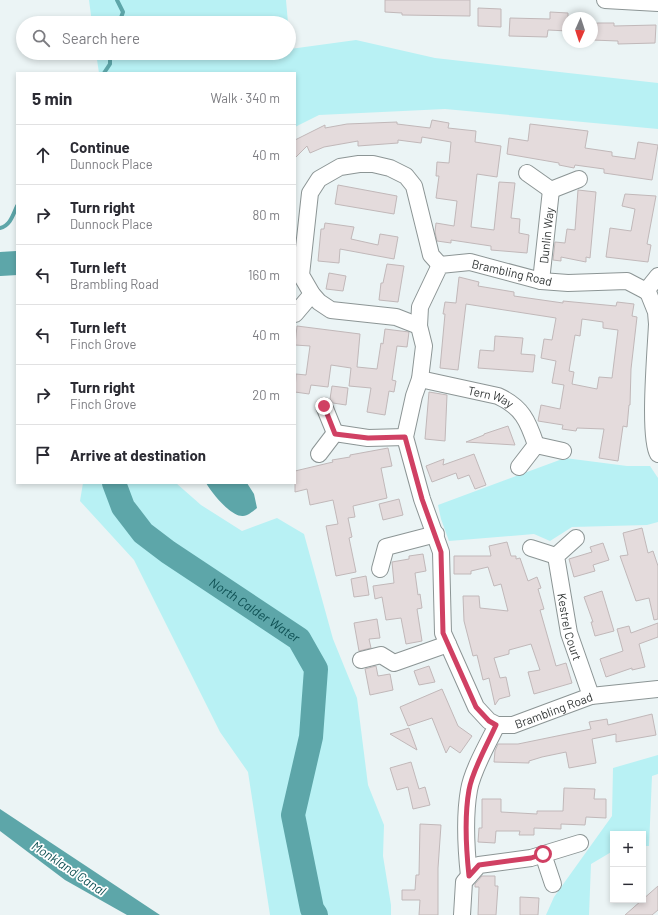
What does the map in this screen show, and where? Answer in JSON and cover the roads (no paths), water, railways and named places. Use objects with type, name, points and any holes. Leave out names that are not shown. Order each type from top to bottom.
[{"type":"street","points":[[605,0],[658,3]]},
{"type":"street","points":[[419,326],[396,317],[331,310],[318,302],[301,275],[310,193],[319,179],[340,167],[359,164],[373,164],[390,168],[406,176],[414,186],[431,255],[440,265]]},
{"type":"street","points":[[527,173],[551,190],[579,178]]},
{"type":"street","name":"Dunlin Way","points":[[541,281],[551,190]]},
{"type":"street","name":"Brambling Road","points":[[646,291],[626,282],[568,283],[541,281],[470,262],[440,265],[420,307],[419,326],[424,346],[420,379],[414,396],[405,437],[422,499],[436,534],[441,552],[443,633],[476,707],[489,721],[496,725],[513,726],[590,696],[658,689]]},
{"type":"street","points":[[658,276],[646,291],[656,312],[655,448],[658,454]]},
{"type":"street","points":[[296,313],[312,294]]},
{"type":"street","name":"Tern Way","points":[[420,379],[498,396],[508,401],[519,409],[531,429],[536,445]]},
{"type":"street","points":[[324,406],[335,434]]},
{"type":"street","points":[[335,434],[368,438],[405,437]]},
{"type":"street","points":[[319,454],[335,434]]},
{"type":"street","points":[[519,467],[536,445],[563,451]]},
{"type":"street","points":[[380,569],[386,547],[436,534]]},
{"type":"street","points":[[531,548],[556,556],[576,538]]},
{"type":"street","name":"Kestrel Court","points":[[556,556],[569,633],[590,696]]},
{"type":"street","points":[[361,660],[381,655],[394,663],[448,644]]},
{"type":"street","points":[[469,876],[466,846],[469,789],[496,725]]},
{"type":"street","points":[[462,915],[464,882],[479,865],[531,858],[580,843]]},
{"type":"street","points":[[543,854],[553,884]]},
{"type":"water","points":[[207,484],[248,484],[254,494],[257,508],[247,515],[238,515],[222,504]]},
{"type":"water","name":"Monkland Canal","points":[[0,809],[160,915],[127,915],[65,880],[0,831]]},
{"type":"waterway","points":[[117,0],[123,12],[122,16]]},
{"type":"waterway","points":[[105,72],[110,64],[110,60]]},
{"type":"waterway","points":[[0,228],[9,223],[16,208]]},
{"type":"waterway","name":"North Calder Water","points":[[0,264],[16,263]]},
{"type":"waterway","name":"North Calder Water","points":[[114,484],[123,507],[143,533],[168,552],[299,639],[316,669],[311,737],[293,815],[312,909],[316,915]]}]
